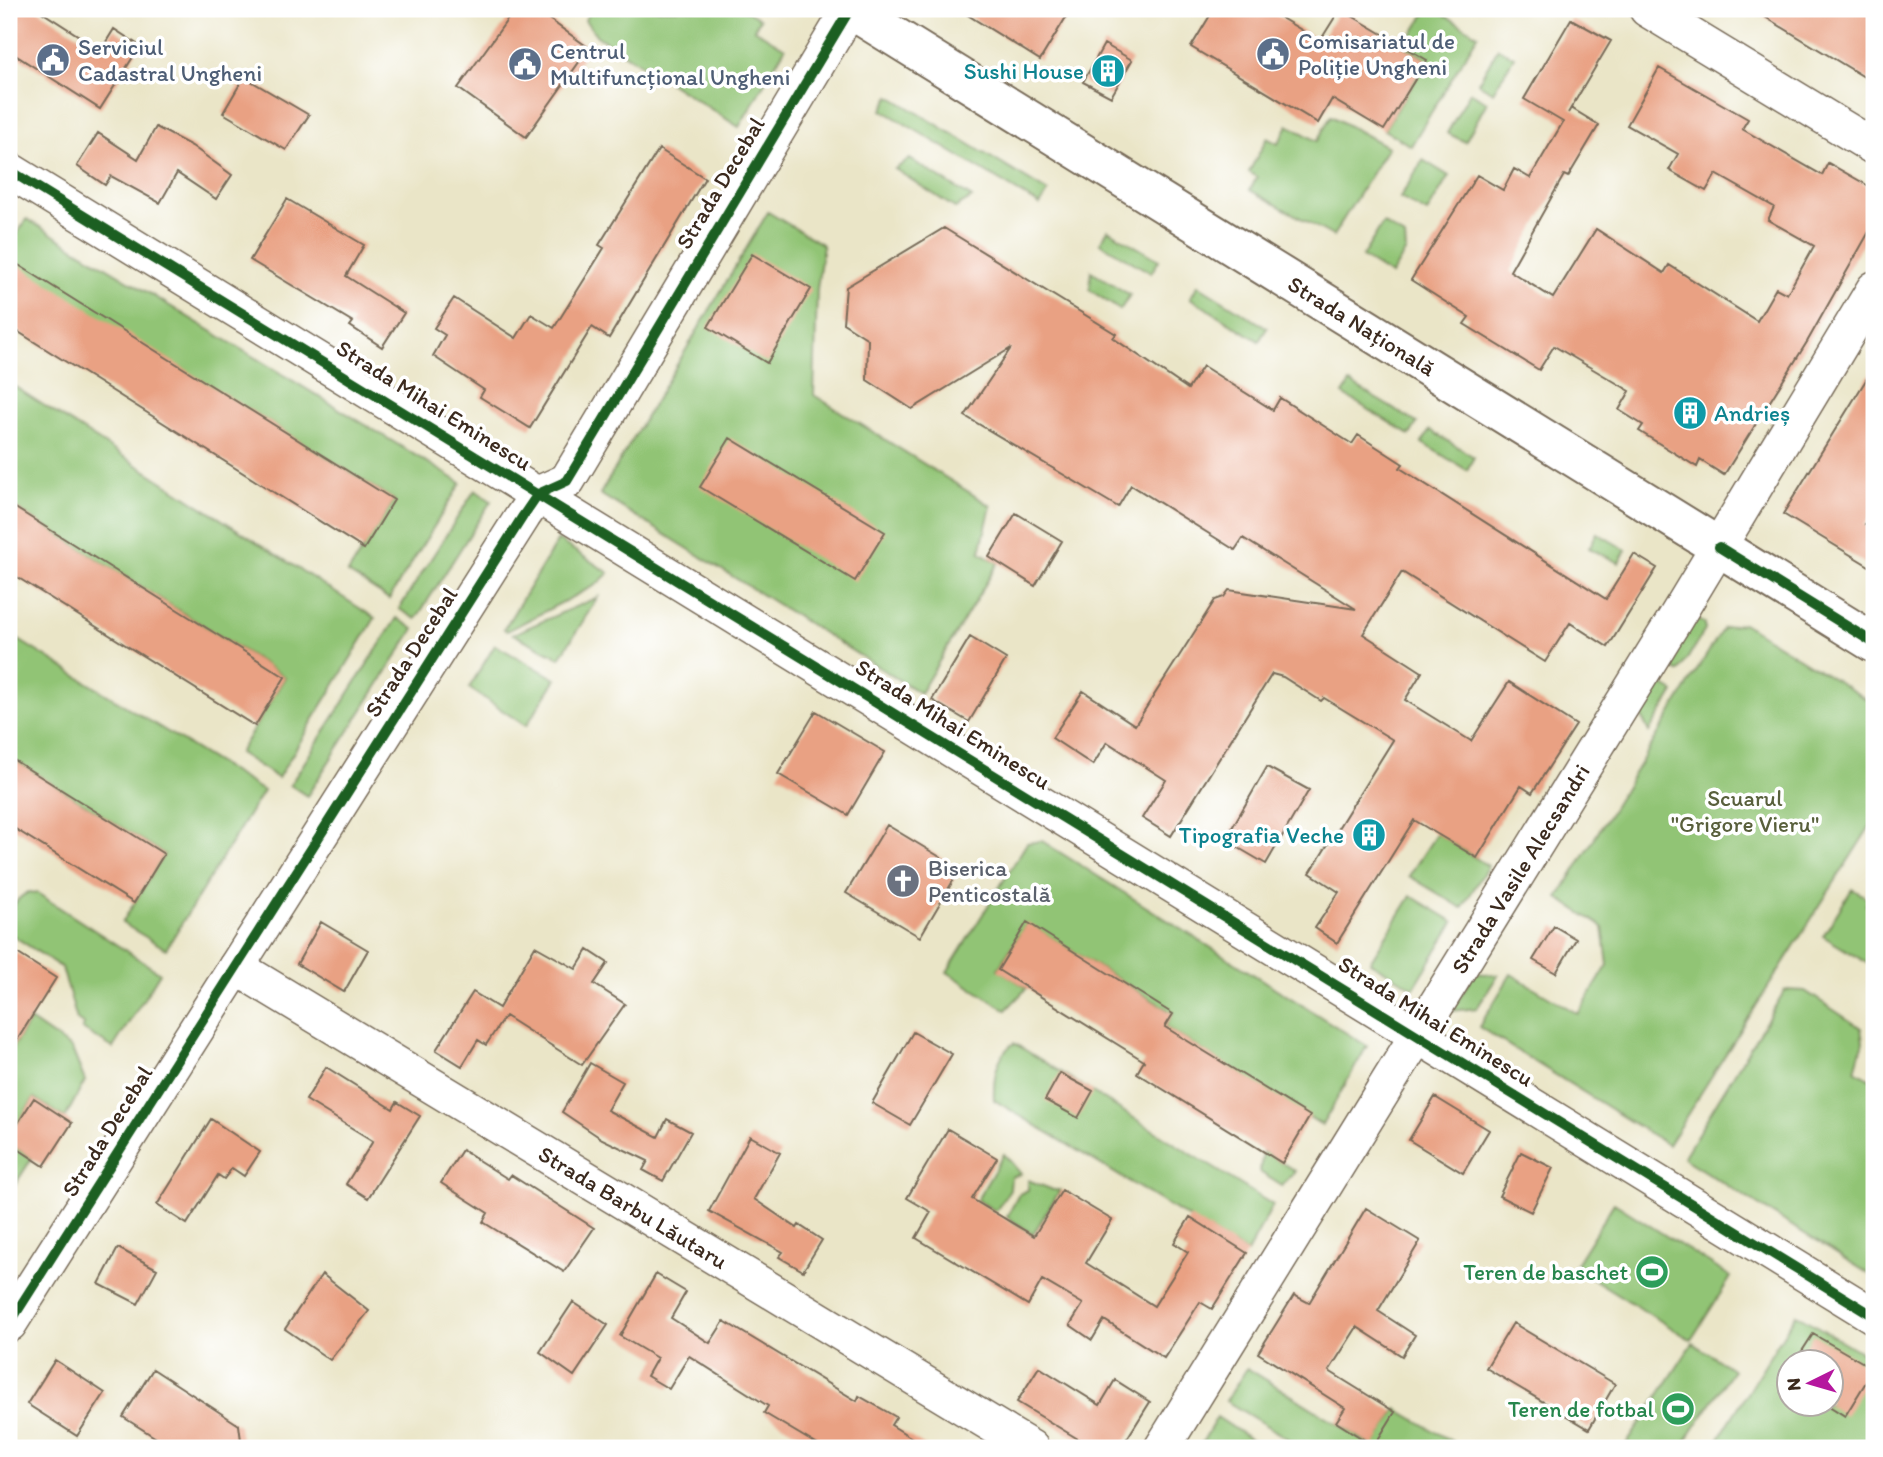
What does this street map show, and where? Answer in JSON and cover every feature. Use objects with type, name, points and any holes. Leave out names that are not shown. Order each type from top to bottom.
[{"type":"street","name":"Strada Decebal","points":[[9,1324],[538,494],[567,481],[850,9]]},
{"type":"street","name":"Strada Națională","points":[[850,9],[1874,643]]},
{"type":"street","points":[[1647,9],[1874,147]]},
{"type":"street","name":"Strada Mihai Eminescu","points":[[9,170],[1874,1316]]},
{"type":"street","name":"Strada Vasile Alecsandri","points":[[1162,1448],[1719,547],[1874,289]]},
{"type":"street","name":"Strada Barbu Lăutaru","points":[[236,967],[1031,1448]]},
{"type":"green space","points":[[591,9],[743,9],[760,19],[754,29],[785,48],[739,127],[597,36],[585,20]]},
{"type":"green space","points":[[1428,9],[1435,9],[1478,35],[1411,146],[1384,130],[1427,60],[1405,46]]},
{"type":"green space","points":[[1498,48],[1514,57],[1493,92],[1478,83]]},
{"type":"green space","points":[[1470,92],[1487,102],[1465,142],[1447,133]]},
{"type":"green space","points":[[890,96],[1048,192],[1040,205],[882,110]]},
{"type":"green space","points":[[1331,116],[1388,147],[1333,236],[1250,190],[1257,177],[1249,172],[1267,138],[1278,144],[1288,125],[1317,141]]},
{"type":"green space","points":[[910,159],[972,198],[955,208],[895,169]]},
{"type":"green space","points":[[1423,160],[1449,176],[1427,213],[1400,198]]},
{"type":"green space","points":[[768,212],[823,245],[817,289],[814,395],[991,506],[980,552],[998,563],[920,693],[600,494]]},
{"type":"green space","points":[[27,219],[461,483],[389,599],[348,573],[394,500],[9,261],[9,246]]},
{"type":"green space","points":[[1383,223],[1405,237],[1406,251],[1391,275],[1362,257]]},
{"type":"green space","points":[[1108,230],[1159,260],[1151,273],[1100,243]]},
{"type":"green space","points":[[1091,271],[1130,295],[1120,310],[1090,290]]},
{"type":"green space","points":[[1198,285],[1267,328],[1259,341],[1190,298]]},
{"type":"green space","points":[[9,383],[375,618],[278,778],[239,753],[285,677],[9,504]]},
{"type":"green space","points":[[1350,383],[1417,423],[1410,435],[1343,394]]},
{"type":"green space","points":[[1430,430],[1474,457],[1467,470],[1422,443]]},
{"type":"green space","points":[[475,490],[491,501],[416,619],[399,609]]},
{"type":"green space","points":[[1597,533],[1626,550],[1619,563],[1589,548]]},
{"type":"green space","points":[[558,540],[609,573],[596,585],[507,631],[504,629]]},
{"type":"green space","points":[[598,597],[560,658],[513,634]]},
{"type":"green space","points":[[1694,617],[1705,624],[1705,630],[1679,672],[1665,663]]},
{"type":"green space","points":[[397,618],[414,629],[307,796],[290,785]]},
{"type":"green space","name":"Scuarul \"Grigore Vieru\"","points":[[1743,623],[1874,704],[1874,820],[1668,1145],[1479,1027],[1511,974],[1578,1014],[1608,965],[1603,927],[1558,898],[1723,628]]},
{"type":"green space","points":[[9,634],[263,791],[166,949],[122,923],[164,854],[9,757]]},
{"type":"green space","points":[[495,645],[556,679],[526,726],[469,688]]},
{"type":"green space","points":[[1654,680],[1674,692],[1649,732],[1637,707]]},
{"type":"green space","points":[[1437,833],[1488,866],[1462,908],[1409,876]]},
{"type":"green space","points":[[1042,841],[1367,1046],[1322,1125],[1165,1027],[1173,1013],[1027,923],[998,969],[1027,988],[1006,1010],[947,972],[1027,843]]},
{"type":"green space","points":[[1852,889],[1869,899],[1866,905],[1874,911],[1874,959],[1870,965],[1823,936]]},
{"type":"green space","points":[[29,892],[37,893],[160,973],[113,1048],[82,1029],[84,1025],[77,1020],[62,968],[9,933],[12,909],[18,899]]},
{"type":"green space","points":[[1411,896],[1454,922],[1414,988],[1370,962]]},
{"type":"green space","points":[[1474,973],[1498,975],[1477,1008],[1452,1011]]},
{"type":"green space","points":[[1785,990],[1805,991],[1861,1028],[1863,1042],[1855,1070],[1874,1081],[1874,1277],[1683,1158]]},
{"type":"green space","points":[[30,1020],[72,1049],[85,1081],[65,1118],[34,1098],[9,1137],[9,1053]]},
{"type":"green space","points":[[1014,1043],[1273,1205],[1247,1253],[994,1100],[999,1061]]},
{"type":"green space","points":[[9,1143],[32,1158],[9,1194]]},
{"type":"green space","points":[[1263,1151],[1295,1171],[1282,1186],[1260,1172]]},
{"type":"green space","points":[[1004,1154],[1021,1174],[1011,1177],[1010,1189],[996,1211],[977,1200]]},
{"type":"green space","points":[[1028,1180],[1060,1190],[1033,1234],[1007,1217],[1019,1194],[1028,1190]]},
{"type":"green space","name":"Teren de baschet","points":[[1614,1203],[1731,1277],[1691,1340],[1574,1267]]},
{"type":"green space","points":[[1796,1314],[1874,1360],[1874,1448],[1713,1448],[1774,1350],[1774,1418],[1844,1418],[1844,1348],[1775,1348]]},
{"type":"green space","name":"Teren de fotbal","points":[[1693,1343],[1733,1370],[1681,1448],[1624,1448]]},
{"type":"green space","points":[[1247,1368],[1373,1446],[1397,1409],[1463,1448],[1303,1448],[1226,1401]]},
{"type":"green space","points":[[1217,1417],[1264,1448],[1199,1448]]},
{"type":"building","points":[[9,9],[37,9],[101,50],[114,29],[140,46],[100,109],[9,51]]},
{"type":"building","points":[[515,9],[535,9],[589,48],[526,137],[458,88]]},
{"type":"building","points":[[958,9],[1071,9],[1040,60]]},
{"type":"building","points":[[1214,9],[1266,9],[1320,41],[1340,9],[1427,60],[1384,130],[1332,99],[1318,123],[1191,47]]},
{"type":"building","points":[[1752,9],[1874,9],[1874,83]]},
{"type":"building","points":[[1571,19],[1611,41],[1568,113],[1571,108],[1599,125],[1568,177],[1564,175],[1510,271],[1553,298],[1596,229],[1664,273],[1669,265],[1757,321],[1776,288],[1787,294],[1814,246],[1768,220],[1774,207],[1716,174],[1706,191],[1669,170],[1678,154],[1627,125],[1659,68],[1748,119],[1742,129],[1822,175],[1828,163],[1874,189],[1874,223],[1807,342],[1724,475],[1700,460],[1697,467],[1639,431],[1643,425],[1619,410],[1630,391],[1554,346],[1539,370],[1464,324],[1469,317],[1411,280],[1477,175],[1503,190],[1514,169],[1530,178],[1563,122],[1524,99]]},
{"type":"building","name":"Sushi House","points":[[1104,44],[1132,60],[1111,97],[1083,82]]},
{"type":"building","points":[[244,77],[309,115],[286,150],[223,113]]},
{"type":"building","points":[[156,127],[192,146],[232,175],[216,199],[177,173],[160,203],[111,176],[105,185],[77,166],[98,133],[138,159]]},
{"type":"building","points":[[659,149],[705,178],[609,338],[592,327],[530,428],[480,397],[484,390],[433,356],[445,335],[434,328],[454,298],[516,338],[531,314],[554,328],[604,248],[599,245]]},
{"type":"building","points":[[287,199],[364,245],[346,276],[404,313],[382,347],[350,326],[353,322],[250,260]]},
{"type":"building","points":[[944,228],[1116,334],[1113,338],[1188,389],[1203,366],[1273,410],[1280,398],[1352,444],[1358,435],[1403,464],[1400,468],[1606,599],[1634,554],[1657,568],[1608,647],[1570,623],[1545,662],[1402,572],[1363,634],[1422,672],[1405,700],[1471,741],[1509,682],[1576,725],[1532,793],[1521,786],[1477,858],[1414,820],[1337,943],[1315,928],[1339,892],[1310,873],[1393,740],[1324,698],[1321,701],[1283,677],[1272,674],[1171,836],[1142,818],[1166,780],[1107,742],[1093,765],[1052,738],[1083,691],[1135,725],[1215,600],[1224,597],[1229,590],[1356,609],[1243,538],[1235,550],[1131,485],[1118,507],[965,416],[1011,348],[912,409],[867,380],[868,339],[843,323],[846,287]]},
{"type":"building","points":[[752,254],[811,289],[767,363],[708,327]]},
{"type":"building","points":[[9,259],[394,500],[364,549],[9,326]]},
{"type":"building","points":[[1874,367],[1874,510],[1865,525],[1874,531],[1874,569],[1783,514]]},
{"type":"building","points":[[730,438],[885,532],[855,581],[700,487]]},
{"type":"building","points":[[9,504],[285,677],[255,726],[9,572]]},
{"type":"building","points":[[1016,513],[1062,541],[1035,586],[989,557]]},
{"type":"building","points":[[970,637],[1006,659],[969,722],[932,700]]},
{"type":"building","points":[[816,711],[885,752],[848,815],[778,774]]},
{"type":"building","points":[[9,757],[164,854],[134,903],[9,825]]},
{"type":"building","points":[[1267,767],[1309,790],[1266,864],[1225,840]]},
{"type":"building","name":"Biserica Penticostală","points":[[887,825],[960,869],[920,937],[846,893]]},
{"type":"building","points":[[321,922],[368,950],[344,992],[297,964]]},
{"type":"building","points":[[1027,922],[1173,1014],[1165,1027],[1310,1116],[1282,1163],[1137,1073],[1144,1061],[998,970]]},
{"type":"building","points":[[1554,926],[1576,939],[1556,973],[1533,960]]},
{"type":"building","points":[[535,946],[576,969],[588,950],[608,963],[594,984],[625,1004],[582,1065],[505,1016],[486,1045],[478,1040],[462,1066],[436,1050],[473,992],[499,1008]]},
{"type":"building","points":[[9,948],[56,978],[9,1053]]},
{"type":"building","points":[[913,1032],[952,1054],[910,1125],[872,1103]]},
{"type":"building","points":[[590,1063],[623,1082],[607,1110],[658,1137],[667,1119],[691,1132],[663,1181],[643,1170],[648,1161],[602,1139],[562,1112]]},
{"type":"building","points":[[326,1067],[393,1109],[397,1102],[420,1116],[368,1198],[346,1184],[373,1141],[306,1100]]},
{"type":"building","points":[[1060,1073],[1093,1091],[1078,1118],[1045,1100]]},
{"type":"building","points":[[1435,1097],[1489,1130],[1463,1173],[1409,1140]]},
{"type":"building","points":[[34,1098],[72,1123],[44,1166],[9,1143],[9,1137]]},
{"type":"building","points":[[211,1119],[260,1152],[244,1176],[232,1168],[224,1179],[218,1175],[187,1224],[157,1205]]},
{"type":"building","points":[[948,1129],[997,1158],[972,1199],[1034,1236],[1062,1190],[1112,1220],[1086,1263],[1154,1306],[1188,1252],[1174,1243],[1190,1217],[1247,1253],[1212,1309],[1200,1302],[1164,1358],[1104,1320],[1092,1340],[1070,1325],[1083,1304],[1042,1280],[1028,1305],[916,1238],[931,1212],[907,1198]]},
{"type":"building","points":[[750,1136],[780,1153],[754,1199],[797,1228],[799,1225],[822,1240],[803,1271],[779,1257],[783,1252],[709,1211]]},
{"type":"building","points":[[462,1150],[508,1179],[511,1175],[594,1228],[564,1272],[483,1222],[488,1213],[441,1183]]},
{"type":"building","points":[[1521,1152],[1553,1168],[1531,1212],[1499,1196]]},
{"type":"building","points":[[1366,1208],[1420,1241],[1378,1311],[1415,1335],[1402,1356],[1357,1327],[1329,1371],[1395,1412],[1374,1446],[1336,1422],[1345,1408],[1258,1353],[1294,1295],[1309,1303]]},
{"type":"building","points":[[118,1248],[157,1269],[138,1304],[99,1284]]},
{"type":"building","points":[[322,1274],[369,1311],[330,1360],[285,1329]]},
{"type":"building","points":[[656,1274],[686,1292],[671,1318],[710,1343],[724,1321],[857,1401],[859,1396],[896,1417],[891,1425],[928,1448],[823,1448],[764,1413],[768,1406],[689,1356],[669,1389],[647,1376],[657,1358],[620,1336]]},
{"type":"building","points":[[573,1302],[608,1325],[574,1376],[540,1352]]},
{"type":"building","points":[[1513,1323],[1615,1384],[1589,1429],[1486,1368]]},
{"type":"building","points":[[1813,1334],[1837,1348],[1804,1348]]},
{"type":"building","points":[[1844,1352],[1874,1369],[1844,1415]]},
{"type":"building","points":[[55,1360],[105,1393],[77,1436],[27,1404]]},
{"type":"building","points":[[1039,1367],[1100,1405],[1115,1380],[1150,1402],[1121,1448],[1072,1448],[1078,1439],[1017,1402]]},
{"type":"building","points":[[153,1369],[239,1425],[242,1448],[172,1448],[123,1417]]},
{"type":"cycle path","points":[[9,1324],[523,516],[538,494],[567,481],[850,9]]},
{"type":"cycle path","points":[[9,170],[1874,1316]]},
{"type":"cycle path","points":[[1719,547],[1874,643]]},
{"type":"place","name":"Comisariatul de Poliție Ungheni","points":[[1273,54]]},
{"type":"place","name":"Serviciul Cadastral Ungheni","points":[[53,60]]},
{"type":"place","name":"Centrul Multifuncțional Ungheni","points":[[525,64]]},
{"type":"place","name":"Sushi House","points":[[1108,71]]},
{"type":"place","name":"Andrieș","points":[[1690,413]]},
{"type":"place","name":"Tipografia Veche","points":[[1369,835]]},
{"type":"place","name":"Biserica Penticostală","points":[[903,881]]},
{"type":"place","name":"Teren de baschet","points":[[1652,1272]]},
{"type":"place","name":"Teren de fotbal","points":[[1678,1409]]}]
